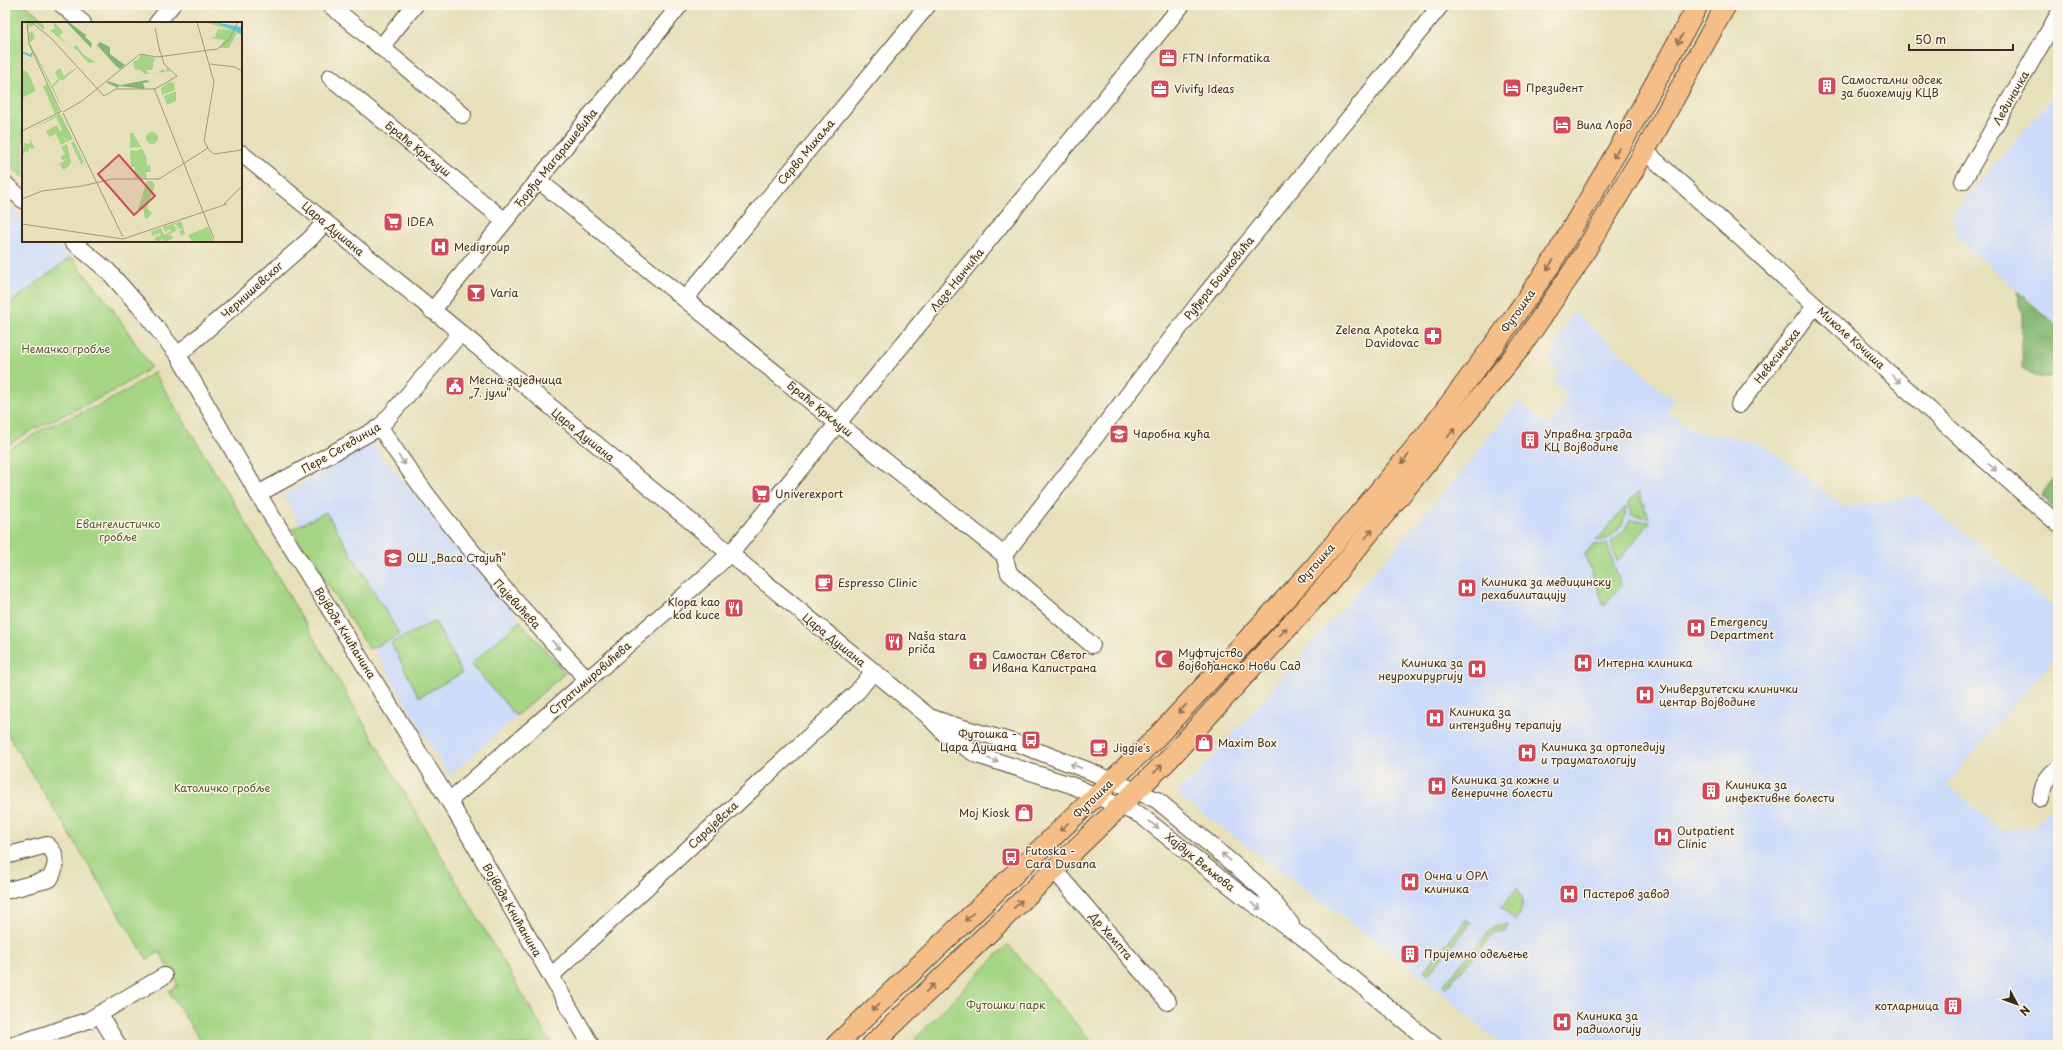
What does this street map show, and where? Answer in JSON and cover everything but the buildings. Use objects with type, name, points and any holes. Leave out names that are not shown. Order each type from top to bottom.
[{"type":"main road","name":"Футошка","points":[[836,1045],[1153,741],[1312,570],[1430,430],[1490,351],[1551,264],[1622,143],[1698,5]]},
{"type":"main road","name":"Футошка","points":[[872,1045],[1168,760],[1329,582],[1521,347],[1574,268],[1645,151],[1726,5]]},
{"type":"street","points":[[62,5],[82,22]]},
{"type":"street","points":[[158,22],[172,5]]},
{"type":"street","points":[[330,5],[463,115]]},
{"type":"street","points":[[381,47],[415,5]]},
{"type":"street","name":"Ђорђа Магарашевића","points":[[432,311],[680,5]]},
{"type":"street","name":"Серво Михаља","points":[[685,299],[928,5]]},
{"type":"street","name":"Лазе Нанчића","points":[[729,554],[839,424],[1182,5]]},
{"type":"street","name":"Руђера Бошковића","points":[[1004,556],[1205,295],[1441,5]]},
{"type":"street","name":"Лединачка","points":[[1963,181],[2058,15]]},
{"type":"street","name":"Браће Кркљуш","points":[[330,76],[505,221]]},
{"type":"street","name":"Миколе Кочиша","points":[[1645,151],[1976,452],[2058,524]]},
{"type":"street","name":"Цара Душана","points":[[242,155],[926,715],[946,735],[977,755],[1071,785],[1096,796]]},
{"type":"street","name":"Браће Кркљуш","points":[[538,180],[1004,556]]},
{"type":"street","name":"Чернишевског","points":[[178,355],[310,239],[325,222]]},
{"type":"street","name":"Војводе Книћанина","points":[[73,242],[108,271],[139,306],[178,355],[258,494],[449,801],[591,1045]]},
{"type":"street","name":"Невесињска","points":[[1739,406],[1815,306]]},
{"type":"street","name":"Пере Сегединца","points":[[258,494],[380,427],[460,334]]},
{"type":"street","name":"Пајевићева","points":[[380,427],[469,550],[588,680]]},
{"type":"street","name":"Стратимировићева","points":[[449,801],[588,680],[729,554]]},
{"type":"street","points":[[1004,556],[1009,573],[1092,645]]},
{"type":"street","name":"Сарајевска","points":[[551,976],[858,691],[873,672]]},
{"type":"street","name":"Цара Душана","points":[[926,715],[949,724],[1016,743],[1112,780]]},
{"type":"street","points":[[2041,799],[2042,786],[2048,776],[2058,768]]},
{"type":"street","name":"Хајдук Вељкова","points":[[1112,780],[1156,800],[1170,810],[1263,889],[1301,936]]},
{"type":"street","name":"Хајдук Вељкова","points":[[1096,796],[1147,820],[1252,903],[1301,936],[1434,1045]]},
{"type":"street","points":[[5,856],[47,845],[56,857],[56,867],[50,879],[5,891]]},
{"type":"street","name":"Др Хемпта","points":[[1054,870],[1168,1002]]},
{"type":"street","points":[[13,1045],[89,1020],[164,976]]},
{"type":"street","points":[[99,1014],[118,1045]]},
{"type":"shaded area","points":[[2058,91],[2058,326],[1956,238],[1952,214]]},
{"type":"shaded area","points":[[5,204],[22,217],[22,242],[52,242],[71,257],[5,307]]},
{"type":"shaded area","name":"Универзитетски клинички центар Војводине","points":[[1574,311],[1674,401],[1666,410],[1689,428],[1701,433],[1731,436],[1764,445],[1846,507],[1918,495],[2058,611],[2058,653],[1947,784],[2001,830],[2034,827],[2058,804],[2058,1045],[1502,1045],[1430,983],[1181,797],[1180,787],[1188,784],[1230,737],[1463,470],[1518,401],[1548,426],[1563,408],[1565,404],[1562,402],[1568,394],[1552,381],[1559,373],[1547,362]]},
{"type":"shaded area","name":"ОШ „Васа Стајић”","points":[[372,444],[565,673],[449,776],[283,495]]},
{"type":"green space","points":[[5,5],[26,5],[46,22],[22,22],[22,176],[5,162]]},
{"type":"green space","name":"Немачко гробље","points":[[71,257],[110,305],[151,367],[113,391],[35,429],[5,447],[5,307]]},
{"type":"green space","points":[[2017,291],[2058,327],[2059,364],[2055,373],[2046,378],[2041,378],[2031,374],[2022,368],[2022,313]]},
{"type":"green space","name":"Католичко гробље","points":[[154,372],[267,558],[552,1045],[203,1045],[169,991],[178,985],[160,952],[147,959],[5,730],[5,451],[49,426],[98,406],[126,391]]},
{"type":"green space","points":[[2058,473],[2058,512],[2042,496],[2045,489]]},
{"type":"green space","points":[[1638,492],[1649,518],[1631,515],[1629,502]]},
{"type":"green space","points":[[1626,506],[1622,525],[1618,530],[1603,540],[1596,541]]},
{"type":"green space","points":[[326,512],[400,635],[369,649],[292,529]]},
{"type":"green space","points":[[1630,520],[1650,522],[1617,562],[1611,542],[1623,532]]},
{"type":"green space","points":[[1607,544],[1621,586],[1604,606],[1585,554],[1593,545]]},
{"type":"green space","points":[[435,621],[462,673],[419,697],[391,643]]},
{"type":"green space","points":[[520,621],[565,673],[516,716],[471,664]]},
{"type":"green space","points":[[1517,888],[1522,896],[1522,908],[1515,920],[1501,907]]},
{"type":"green space","points":[[1467,919],[1471,923],[1428,974],[1424,970]]},
{"type":"green space","points":[[1507,924],[1506,931],[1495,932],[1446,988],[1443,985],[1494,926]]},
{"type":"green space","name":"Футошки парк","points":[[1008,944],[1094,1045],[909,1045]]},
{"type":"place","name":"FTN Informatika","points":[[1168,58]]},
{"type":"place","name":"Самостални одсек за биохемију КЦВ","points":[[1827,86]]},
{"type":"place","name":"Президент","points":[[1512,88]]},
{"type":"place","name":"Vivify Ideas","points":[[1160,89]]},
{"type":"place","name":"Вила Лорд","points":[[1562,125]]},
{"type":"place","name":"IDEA","points":[[393,222]]},
{"type":"place","name":"Medigroup","points":[[440,247]]},
{"type":"place","name":"Varia","points":[[476,293]]},
{"type":"place","name":"Zelena Apoteka Davidovac","points":[[1433,336]]},
{"type":"place","name":"Месна заједница „7. јули”","points":[[455,386]]},
{"type":"place","name":"Чаробна кућа","points":[[1119,434]]},
{"type":"place","name":"Управна зграда КЦ Војводине","points":[[1530,440]]},
{"type":"place","name":"Univerexport","points":[[761,494]]},
{"type":"place","name":"ОШ „Васа Стајић”","points":[[393,558]]},
{"type":"place","name":"Espresso Clinic","points":[[824,583]]},
{"type":"place","name":"Клиника за медицинску рехабилитацију","points":[[1467,588]]},
{"type":"place","name":"Klopa kao kod kuce","points":[[734,608]]},
{"type":"place","name":"Emergency Department","points":[[1696,628]]},
{"type":"place","name":"Naša stara priča","points":[[894,642]]},
{"type":"place","name":"Муфтијство војвођанско Нови Сад","points":[[1164,659]]},
{"type":"place","name":"Самостан Светог Ивана Капистрана","points":[[978,661]]},
{"type":"place","name":"Интерна клиника","points":[[1583,663]]},
{"type":"place","name":"Клиника за неурохирургију","points":[[1477,669]]},
{"type":"place","name":"Универзитетски клинички центар Војводине","points":[[1645,695]]},
{"type":"place","name":"Клиника за интензивну терапију","points":[[1435,718]]},
{"type":"place","name":"Футошка - Цара Душана","points":[[1031,740]]},
{"type":"place","name":"Maxim Box","points":[[1204,743]]},
{"type":"place","name":"Jiggie's","points":[[1099,748]]},
{"type":"place","name":"Клиника за ортопедију и трауматологију","points":[[1527,753]]},
{"type":"place","name":"Клиника за кожне и венеричне болести","points":[[1437,786]]},
{"type":"place","name":"Клиника за инфективне болести","points":[[1711,791]]},
{"type":"place","name":"Moj Kiosk","points":[[1024,813]]},
{"type":"place","name":"Outpatient Clinic","points":[[1663,837]]},
{"type":"place","name":"Futoska - Cara Dusana","points":[[1011,857]]},
{"type":"place","name":"Очна и ОРЛ клиника","points":[[1410,882]]},
{"type":"place","name":"Пастеров завод","points":[[1569,894]]},
{"type":"place","name":"Пријемно одељење","points":[[1410,954]]},
{"type":"place","name":"котларница","points":[[1953,1006]]},
{"type":"place","name":"Клиника за радиологију","points":[[1562,1022]]},
{"type":"park label","name":"Евангелистичко гробље","points":[[118,530]]}]
